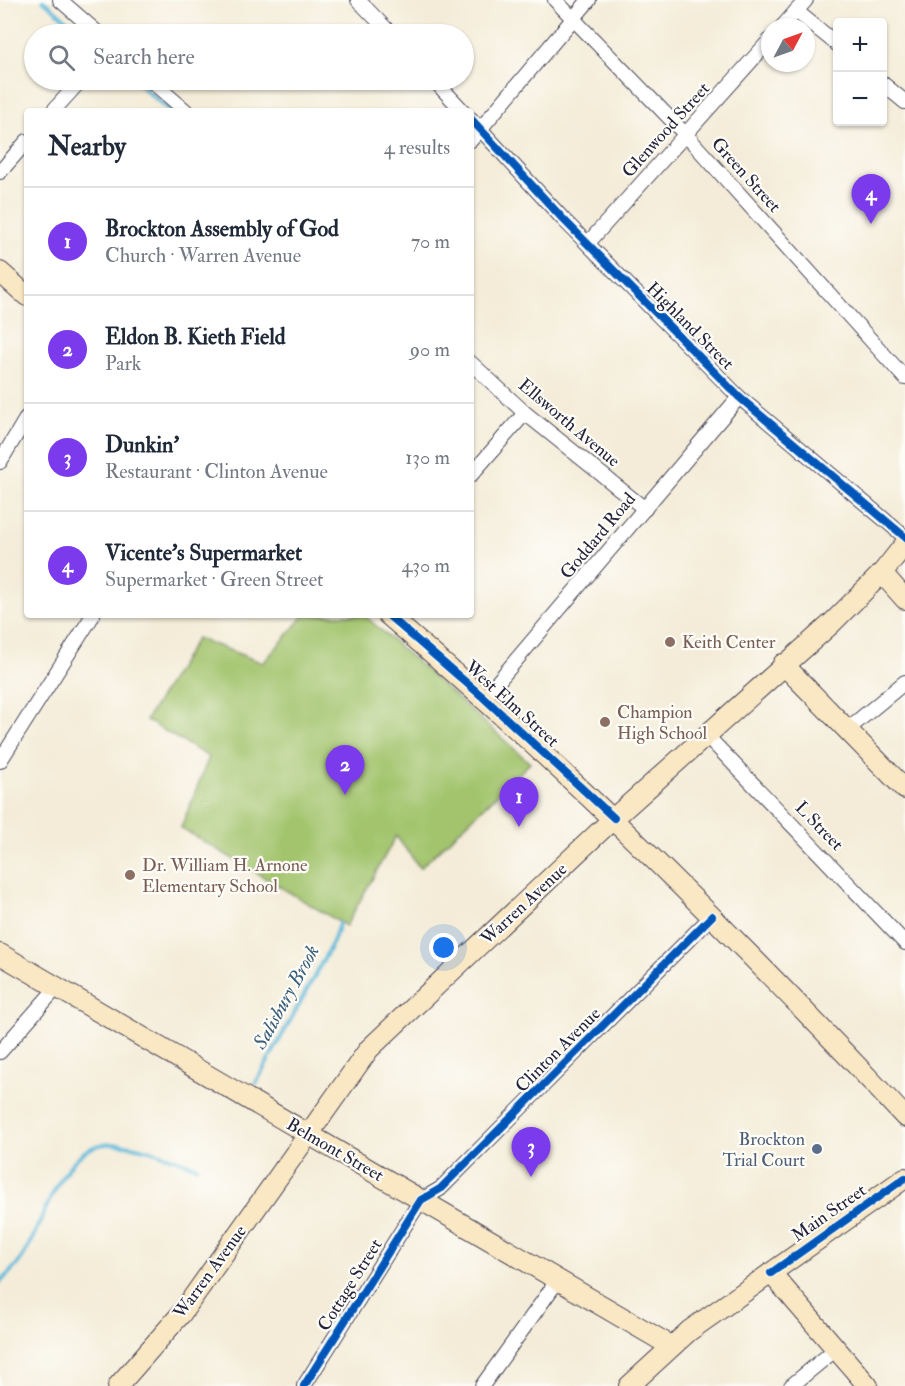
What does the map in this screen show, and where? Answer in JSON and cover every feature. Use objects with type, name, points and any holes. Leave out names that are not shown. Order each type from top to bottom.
[{"type":"main road","points":[[0,272],[24,293]]},
{"type":"main road","name":"Warren Avenue","points":[[118,1386],[181,1314],[369,1048],[614,818],[783,664],[832,623],[882,573],[905,544]]},
{"type":"main road","points":[[882,573],[905,599]]},
{"type":"main road","name":"West Elm Street","points":[[391,618],[484,698],[614,818],[712,916],[905,1117]]},
{"type":"main road","points":[[783,664],[905,789]]},
{"type":"main road","name":"Belmont Street","points":[[0,954],[671,1346]]},
{"type":"main road","name":"Main Street","points":[[629,1386],[671,1346],[905,1178]]},
{"type":"main road","points":[[771,1273],[868,1386]]},
{"type":"street","points":[[60,0],[88,24]]},
{"type":"street","points":[[358,0],[381,24]]},
{"type":"street","name":"Green Street","points":[[555,0],[686,135],[905,378]]},
{"type":"street","points":[[476,124],[589,0]]},
{"type":"street","points":[[790,18],[806,0]]},
{"type":"street","points":[[796,11],[833,42]]},
{"type":"street","name":"Glenwood Street","points":[[588,243],[761,50]]},
{"type":"street","points":[[887,87],[905,102]]},
{"type":"street","points":[[56,108],[72,90]]},
{"type":"street","points":[[162,90],[183,108]]},
{"type":"street","points":[[443,90],[460,108]]},
{"type":"street","name":"Highland Street","points":[[476,124],[588,243],[739,397],[905,544]]},
{"type":"street","points":[[0,171],[24,144]]},
{"type":"street","name":"Ellsworth Avenue","points":[[474,366],[525,412],[645,509]]},
{"type":"street","name":"Goddard Road","points":[[484,698],[739,397]]},
{"type":"street","points":[[474,472],[525,412]]},
{"type":"street","points":[[0,462],[24,422]]},
{"type":"street","points":[[0,761],[91,618]]},
{"type":"street","points":[[848,729],[905,682]]},
{"type":"street","name":"L Street","points":[[706,735],[905,943]]},
{"type":"street","name":"Clinton Avenue","points":[[421,1200],[440,1189],[712,916]]},
{"type":"street","points":[[0,1052],[58,986]]},
{"type":"street","name":"Cottage Street","points":[[304,1386],[421,1200]]},
{"type":"street","points":[[482,1386],[558,1280]]},
{"type":"street","points":[[791,1386],[836,1349]]},
{"type":"green space","points":[[302,618],[367,618],[530,763],[420,868],[396,836],[346,926],[181,828],[209,757],[146,720],[197,638],[263,663]]},
{"type":"waterway","name":"Salisbury Brook","points":[[43,0],[71,24]]},
{"type":"waterway","name":"Salisbury Brook","points":[[146,90],[167,108]]},
{"type":"waterway","name":"Salisbury Brook","points":[[256,1083],[333,942],[339,924]]},
{"type":"waterway","name":"Salisbury Brook","points":[[0,1282],[24,1255],[48,1202],[67,1169],[79,1156],[92,1147],[108,1144],[130,1146],[153,1151],[197,1167]]},
{"type":"cycle path","points":[[474,122],[563,219],[739,397],[905,537]]},
{"type":"cycle path","points":[[391,618],[484,698],[614,818]]},
{"type":"cycle path","points":[[304,1386],[421,1200],[440,1189],[712,916]]},
{"type":"cycle path","points":[[771,1273],[905,1178]]},
{"type":"place","name":"Vicente's Supermarket","points":[[871,224]]},
{"type":"place","name":"Keith Center","points":[[670,642]]},
{"type":"place","name":"Champion High School","points":[[605,722]]},
{"type":"place","name":"Eldon B. Kieth Field","points":[[345,795]]},
{"type":"place","name":"Brockton Assembly of God","points":[[519,827]]},
{"type":"place","name":"Dr. William H. Arnone Elementary School","points":[[130,875]]},
{"type":"place","name":"Brockton Trial Court","points":[[817,1149]]},
{"type":"place","name":"Dunkin'","points":[[531,1177]]}]
